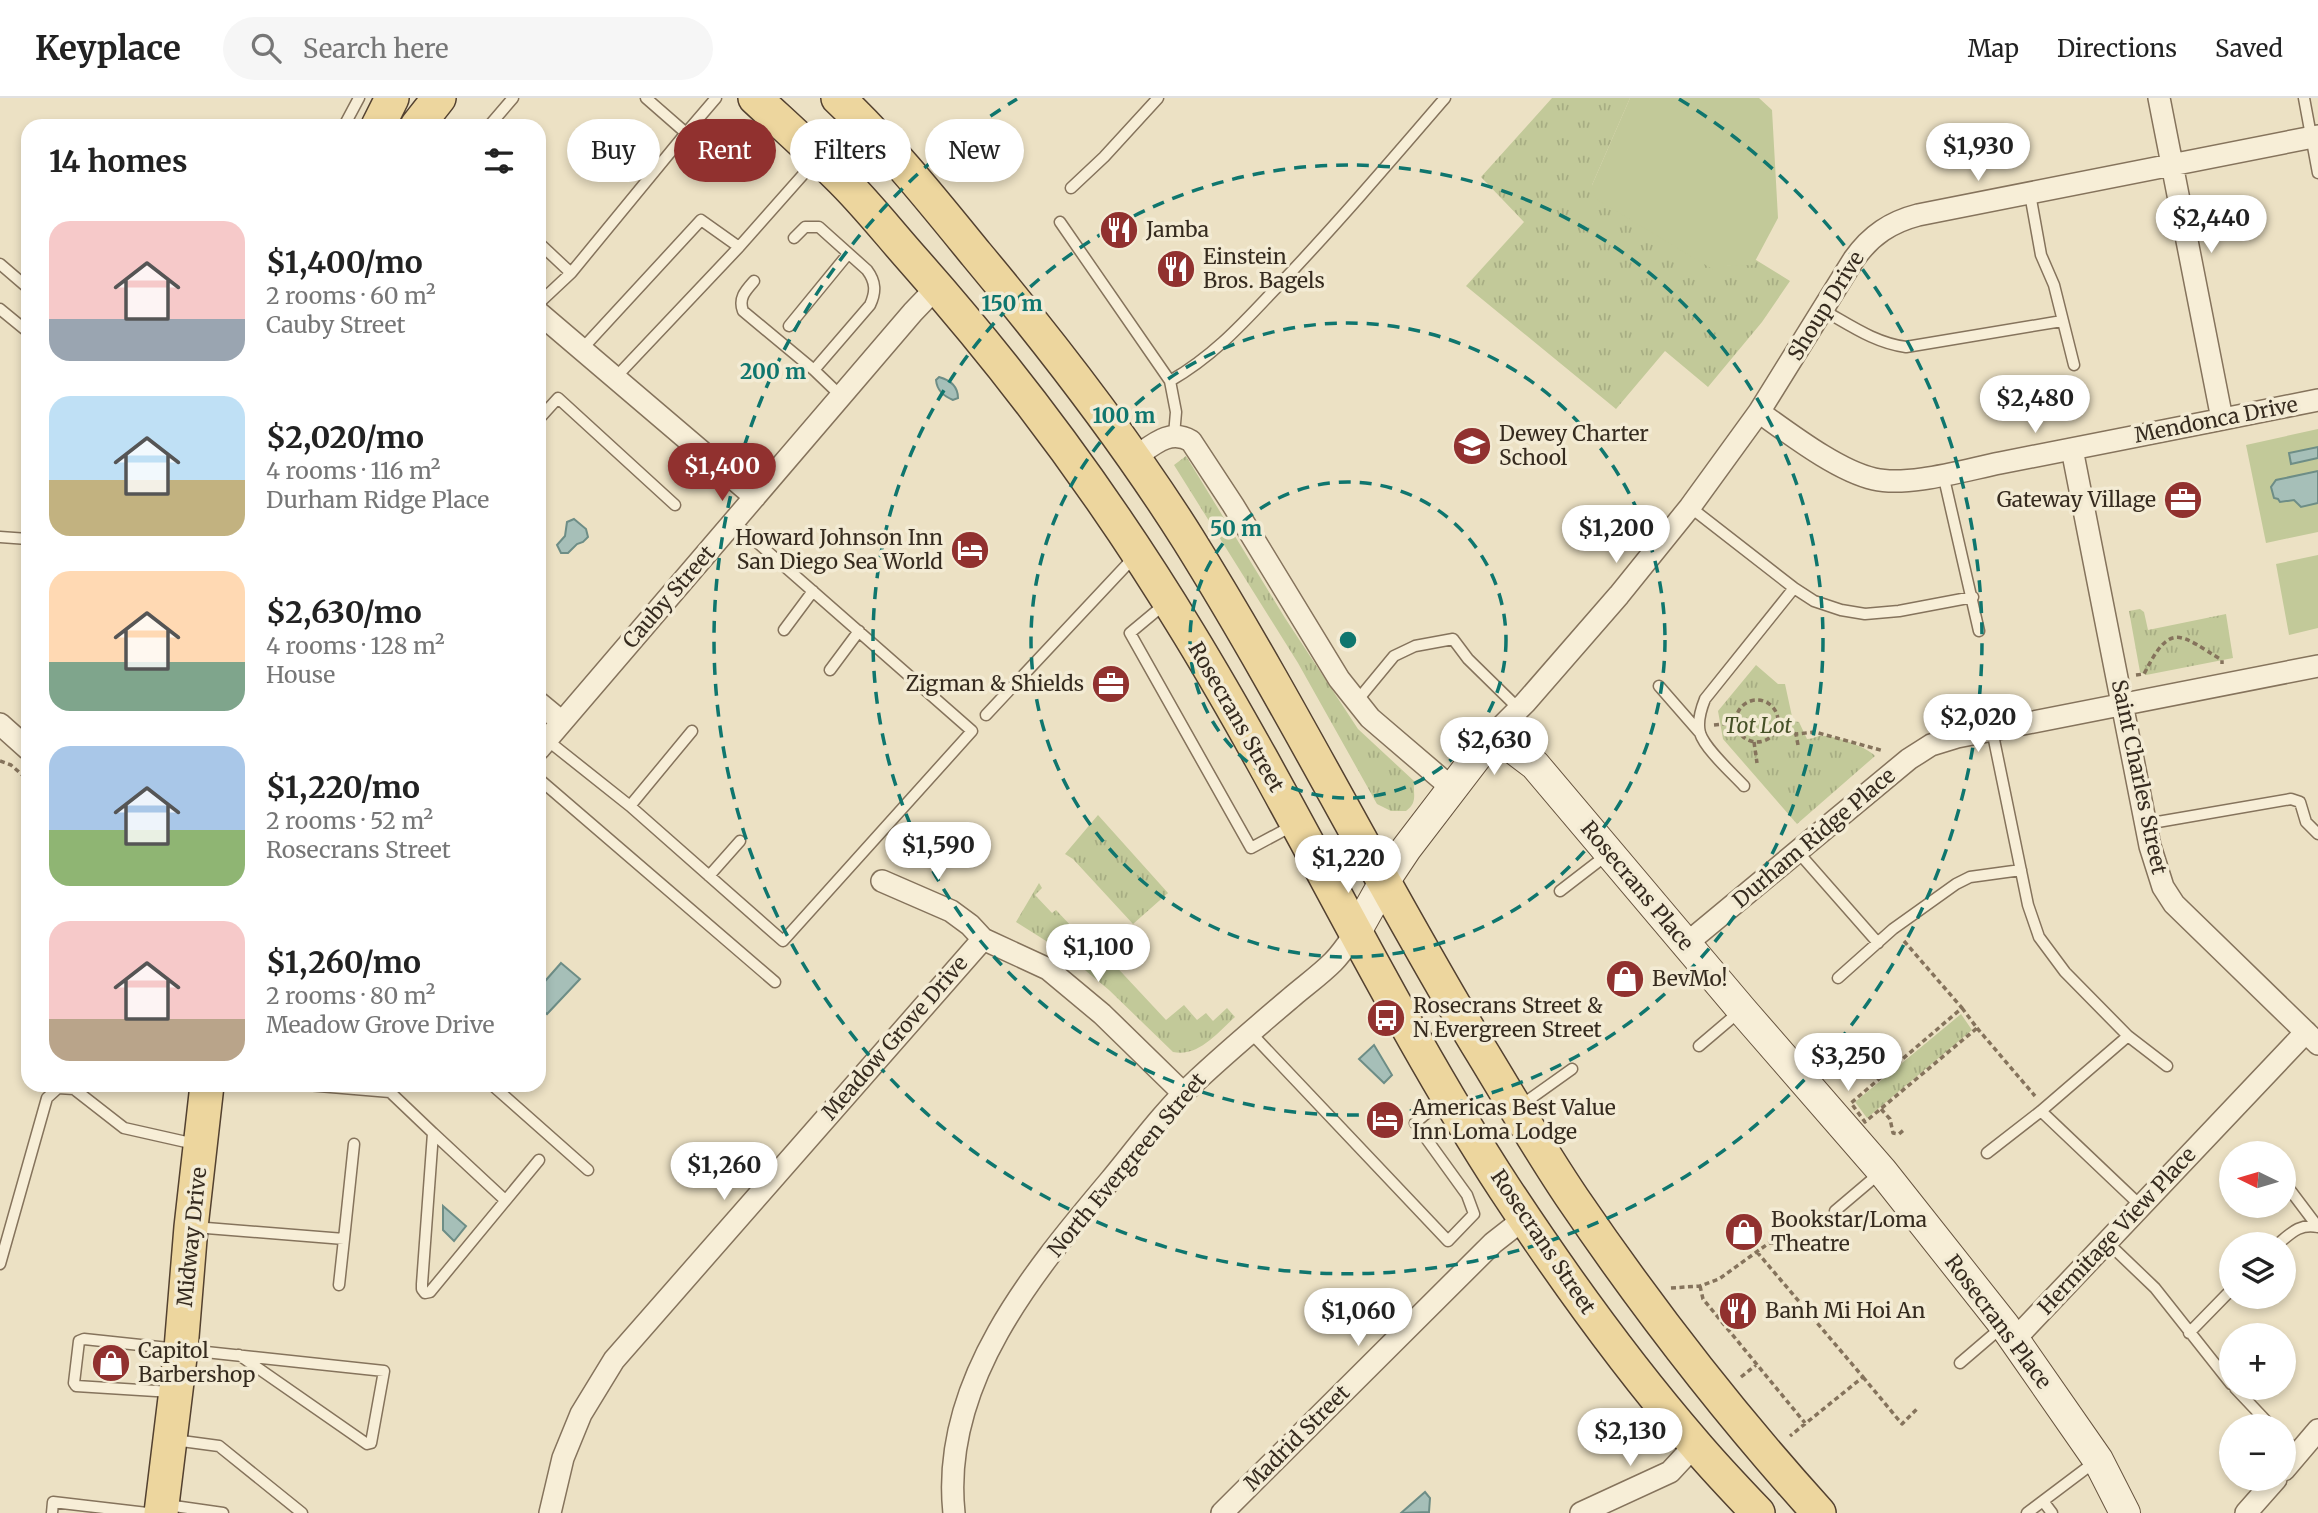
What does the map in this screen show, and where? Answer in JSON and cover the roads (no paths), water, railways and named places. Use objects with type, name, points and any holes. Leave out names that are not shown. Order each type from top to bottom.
[{"type":"main road","points":[[382,119],[392,98]]},
{"type":"main road","points":[[422,119],[439,98]]},
{"type":"main road","name":"Rosecrans Street","points":[[755,98],[790,131]]},
{"type":"main road","points":[[848,101],[996,278],[1082,386],[1134,458],[1217,588],[1384,882],[1517,1109],[1572,1197],[1643,1298],[1750,1435],[1819,1513]]},
{"type":"main road","name":"Rosecrans Street","points":[[844,182],[937,287],[1037,411],[1138,553],[1297,823],[1448,1095],[1525,1218],[1564,1278],[1601,1327],[1695,1445],[1758,1513]]},
{"type":"main road","name":"Midway Drive","points":[[157,1510],[171,1440],[206,1092]]},
{"type":"street","points":[[2159,98],[2222,419]]},
{"type":"street","name":"Shoup Drive","points":[[1494,734],[1619,595],[1690,507],[1759,412],[1860,250],[1882,230],[1900,220],[1918,215],[2315,137]]},
{"type":"street","name":"Cauby Street","points":[[546,741],[937,287]]},
{"type":"street","points":[[546,319],[755,497]]},
{"type":"street","name":"Mendonca Drive","points":[[1759,412],[1836,463],[1862,476],[1892,481],[1943,474],[2318,400]]},
{"type":"street","points":[[1134,458],[1161,440],[1174,435],[1191,441],[1339,680],[1370,718],[1453,789]]},
{"type":"street","name":"Saint Charles Street","points":[[2072,449],[2146,824],[2155,867],[2163,887],[2174,904],[2312,1038]]},
{"type":"street","name":"Durham Ridge Place","points":[[1686,944],[1909,760],[1937,743],[2318,666]]},
{"type":"street","points":[[546,709],[562,722]]},
{"type":"street","points":[[0,724],[21,743]]},
{"type":"street","name":"North Evergreen Street","points":[[954,1513],[951,1488],[955,1441],[968,1397],[993,1342],[1026,1286],[1183,1093],[1250,1032],[1335,961],[1356,932],[1406,849],[1494,734]]},
{"type":"street","name":"Rosecrans Place","points":[[1494,734],[1535,765],[1882,1171],[2009,1332],[2098,1460],[2125,1513]]},
{"type":"street","points":[[882,881],[951,911],[983,939],[1048,968],[1102,1014],[1183,1093]]},
{"type":"street","name":"Meadow Grove Drive","points":[[550,1513],[563,1458],[580,1414],[614,1360],[983,939]]},
{"type":"street","name":"Hermitage View Place","points":[[2009,1332],[2107,1242],[2312,1038]]},
{"type":"street","name":"Madrid Street","points":[[1222,1513],[1493,1243],[1525,1218]]},
{"type":"street","points":[[2296,1443],[2318,1430]]},
{"type":"street","points":[[1581,1513],[1671,1472],[1695,1445]]},
{"type":"street","points":[[2246,1513],[2265,1491]]},
{"type":"lane","points":[[348,119],[359,98]]},
{"type":"lane","points":[[495,119],[513,98]]},
{"type":"lane","points":[[646,98],[674,123]]},
{"type":"lane","points":[[698,119],[716,98]]},
{"type":"lane","points":[[1071,188],[1104,157],[1158,98]]},
{"type":"lane","points":[[1170,381],[1196,366],[1219,347],[1327,235],[1445,98]]},
{"type":"lane","points":[[2304,98],[2315,137],[2318,173]]},
{"type":"lane","points":[[546,296],[571,273],[674,149]]},
{"type":"lane","points":[[615,377],[797,182]]},
{"type":"lane","points":[[2030,194],[2041,255],[2054,285],[2074,365]]},
{"type":"lane","points":[[582,349],[701,220],[739,247]]},
{"type":"lane","points":[[1060,222],[1170,381],[1176,412],[1174,435]]},
{"type":"lane","points":[[794,238],[805,227],[819,227],[872,277],[875,287],[870,305],[814,370]]},
{"type":"lane","points":[[546,250],[571,273]]},
{"type":"lane","points":[[789,326],[848,254]]},
{"type":"lane","points":[[0,264],[21,282]]},
{"type":"lane","points":[[754,281],[742,296],[743,311],[841,396]]},
{"type":"lane","points":[[0,309],[21,326]]},
{"type":"lane","points":[[1823,310],[1875,339],[1891,345],[1906,346],[2062,321]]},
{"type":"lane","points":[[546,411],[558,398],[675,505]]},
{"type":"lane","points":[[1943,474],[1979,631]]},
{"type":"lane","points":[[1690,507],[1814,601],[1841,610],[1866,614],[1899,611],[1973,597]]},
{"type":"lane","points":[[546,747],[630,806],[783,942],[972,731],[734,522]]},
{"type":"lane","points":[[0,537],[21,538]]},
{"type":"lane","points":[[986,715],[1138,553]]},
{"type":"lane","points":[[1700,730],[1699,717],[1705,699],[1794,587]]},
{"type":"lane","points":[[784,630],[813,592]]},
{"type":"lane","points":[[1168,601],[1130,633],[1251,848],[1297,823]]},
{"type":"lane","points":[[830,670],[859,631]]},
{"type":"lane","points":[[1356,702],[1394,656],[1415,646],[1453,639],[1468,659],[1519,709]]},
{"type":"lane","points":[[1659,686],[1700,730],[1710,748],[1744,786]]},
{"type":"lane","points":[[1992,730],[2028,905],[2039,937],[2064,972],[2128,1036],[2167,1066]]},
{"type":"lane","points":[[630,806],[692,731]]},
{"type":"lane","points":[[546,785],[775,982]]},
{"type":"lane","points":[[2146,824],[2291,799],[2300,802],[2306,822],[2318,834]]},
{"type":"lane","points":[[709,876],[740,841]]},
{"type":"lane","points":[[1560,891],[1610,852]]},
{"type":"lane","points":[[1798,852],[1878,943]]},
{"type":"lane","points":[[1838,978],[1894,929],[1956,884],[1970,877],[2021,870]]},
{"type":"lane","points":[[1699,1046],[1742,1010]]},
{"type":"lane","points":[[1250,1032],[1448,1241],[1474,1214],[1467,1195],[1415,1123],[1448,1095]]},
{"type":"lane","points":[[1987,1153],[2043,1110],[2128,1036]]},
{"type":"lane","points":[[1517,1109],[1572,1069]]},
{"type":"lane","points":[[0,1265],[47,1098],[54,1092]]},
{"type":"lane","points":[[78,1092],[124,1128],[202,1146]]},
{"type":"lane","points":[[390,1092],[505,1200]]},
{"type":"lane","points":[[500,1092],[588,1170]]},
{"type":"lane","points":[[2043,1110],[2141,1206]]},
{"type":"lane","points":[[433,1133],[422,1284],[425,1293],[430,1292],[539,1160]]},
{"type":"lane","points":[[339,1285],[354,1144]]},
{"type":"lane","points":[[1835,1211],[1882,1171]]},
{"type":"lane","points":[[2296,1198],[2318,1227]]},
{"type":"lane","points":[[2293,1232],[2308,1224],[2318,1227]]},
{"type":"lane","points":[[191,1227],[344,1239]]},
{"type":"lane","points":[[2107,1242],[2155,1288],[2219,1369]]},
{"type":"lane","points":[[2189,1333],[2219,1302]]},
{"type":"lane","points":[[1960,1363],[2009,1332]]},
{"type":"lane","points":[[176,1393],[79,1386],[74,1383],[79,1341],[82,1339],[239,1355],[384,1371],[371,1443],[367,1444],[239,1355]]},
{"type":"lane","points":[[2246,1400],[2260,1414]]},
{"type":"lane","points":[[171,1440],[219,1446],[302,1513]]},
{"type":"lane","points":[[2027,1513],[2098,1460]]},
{"type":"lane","points":[[2043,1501],[2052,1513]]},
{"type":"lane","points":[[52,1513],[53,1502],[223,1513]]},
{"type":"water","points":[[939,377],[953,384],[958,398],[953,400],[942,393],[936,380]]},
{"type":"water","points":[[2318,447],[2318,458],[2291,464],[2289,453]]},
{"type":"water","points":[[2318,471],[2318,503],[2301,507],[2294,500],[2280,502],[2274,498],[2271,487],[2276,480]]},
{"type":"water","points":[[574,519],[586,529],[588,537],[568,553],[561,553],[557,545],[565,536],[567,522]]},
{"type":"water","points":[[561,963],[580,979],[547,1014],[546,980]]},
{"type":"water","points":[[1374,1045],[1392,1075],[1384,1083],[1359,1059]]},
{"type":"water","points":[[443,1206],[466,1226],[454,1241],[443,1230]]},
{"type":"water","points":[[1425,1492],[1430,1498],[1429,1512],[1401,1513]]},
{"type":"place","name":"Jamba","points":[[1119,230]]},
{"type":"place","name":"Einstein Bros. Bagels","points":[[1176,269]]},
{"type":"place","name":"Dewey Charter School","points":[[1472,446]]},
{"type":"place","name":"Gateway Village","points":[[2183,500]]},
{"type":"place","name":"Howard Johnson Inn San Diego Sea World","points":[[970,550]]},
{"type":"place","name":"Zigman & Shields","points":[[1111,684]]},
{"type":"place","name":"BevMo!","points":[[1625,979]]},
{"type":"place","name":"Rosecrans Street & N Evergreen Street","points":[[1386,1018]]},
{"type":"place","name":"Americas Best Value Inn Loma Lodge","points":[[1385,1120]]},
{"type":"place","name":"Bookstar/Loma Theatre","points":[[1744,1232]]},
{"type":"place","name":"Banh Mi Hoi An","points":[[1738,1311]]},
{"type":"place","name":"Capitol Barbershop","points":[[111,1363]]},
{"type":"park label","name":"Tot Lot","points":[[1758,726]]}]
